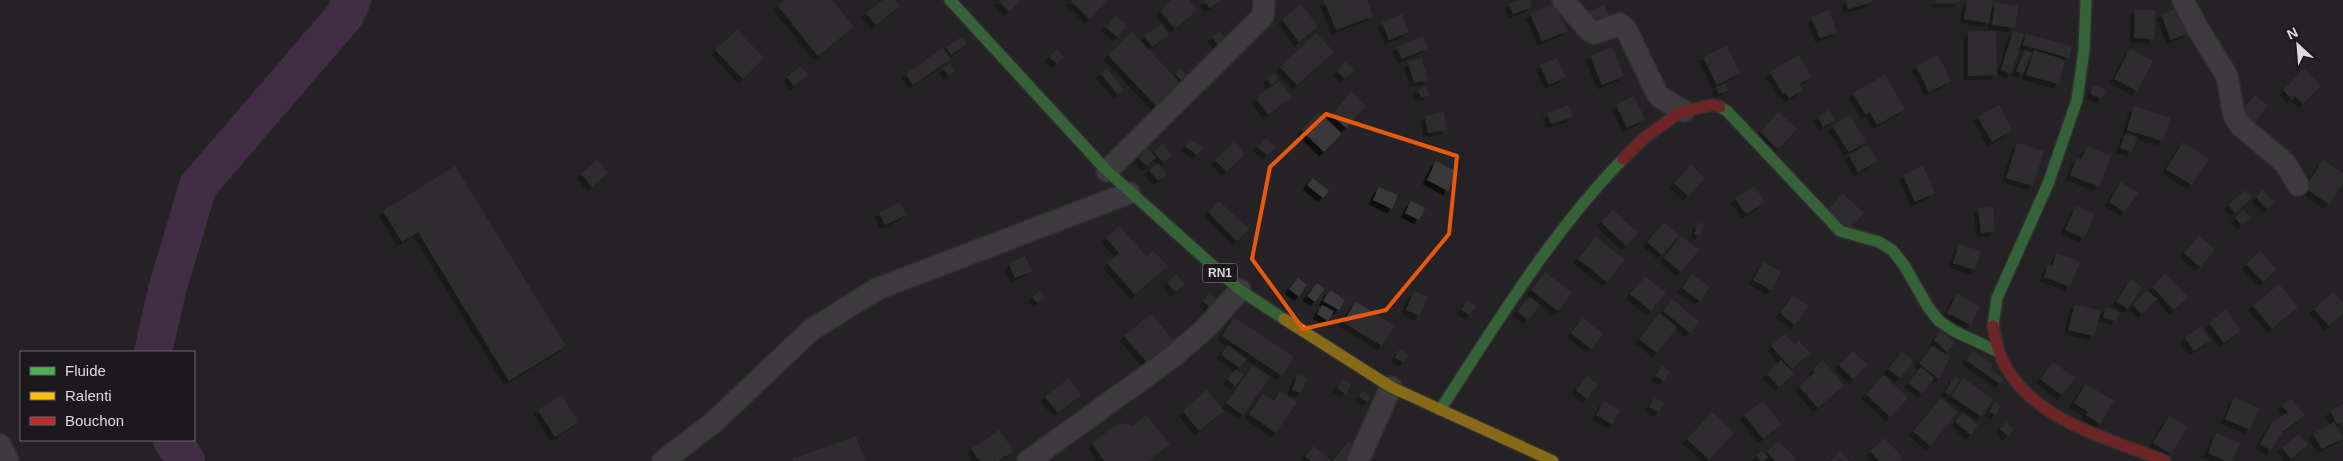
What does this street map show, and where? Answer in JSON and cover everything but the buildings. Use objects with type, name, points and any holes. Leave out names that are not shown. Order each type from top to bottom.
[{"type":"main road","name":"RN1","points":[[950,0],[1129,194],[1240,290],[1391,387],[1554,461]]},
{"type":"main road","points":[[2086,0],[2084,50],[2077,100],[2048,184],[1997,298],[1993,324],[1999,352],[2013,378],[2035,400],[2060,419],[2165,461]]},
{"type":"main road","points":[[1440,410],[1556,237],[1618,162],[1672,116],[1700,105],[1714,105],[1727,111],[1840,231],[1850,236],[1864,236],[1878,240],[1892,251],[1903,265],[1933,316],[1942,323],[1999,352]]},
{"type":"street","points":[[1107,171],[1263,8],[1281,0]]},
{"type":"street","points":[[1563,0],[1590,31],[1595,33],[1620,24],[1626,29],[1657,93],[1661,98],[1684,111]]},
{"type":"street","points":[[2183,0],[2198,29],[2224,71],[2234,116],[2241,126],[2285,163],[2298,186]]},
{"type":"street","points":[[663,461],[714,422],[811,330],[877,289],[900,278],[1129,194]]},
{"type":"street","points":[[1028,461],[1170,359],[1206,328],[1240,290]]},
{"type":"street","points":[[1358,461],[1391,387]]},
{"type":"street","points":[[0,445],[8,461]]},
{"type":"highlighted area","points":[[1326,114],[1457,156],[1449,234],[1386,310],[1303,329],[1252,259],[1270,167]]},
{"type":"waterway","points":[[153,351],[167,290],[198,186],[345,15],[352,0]]},
{"type":"waterway","points":[[173,441],[186,461]]},
{"type":"traffic: fast","points":[[950,0],[1107,171],[1240,290],[1284,319]]},
{"type":"traffic: fast","points":[[1993,326],[1997,298],[2048,184],[2077,100],[2084,50],[2086,0]]},
{"type":"traffic: fast","points":[[1720,107],[1727,111],[1840,231],[1879,242],[1892,250],[1904,265],[1928,307],[1939,321],[1954,331],[1999,352]]},
{"type":"traffic: fast","points":[[1440,410],[1548,248],[1572,217],[1623,159]]},
{"type":"traffic: slow","points":[[1284,319],[1391,387],[1553,461]]},
{"type":"traffic: jam","points":[[1623,159],[1643,139],[1680,112],[1713,105],[1720,107]]},
{"type":"traffic: jam","points":[[1993,326],[1999,352],[2011,375],[2027,394],[2047,410],[2093,434],[2165,461]]}]
